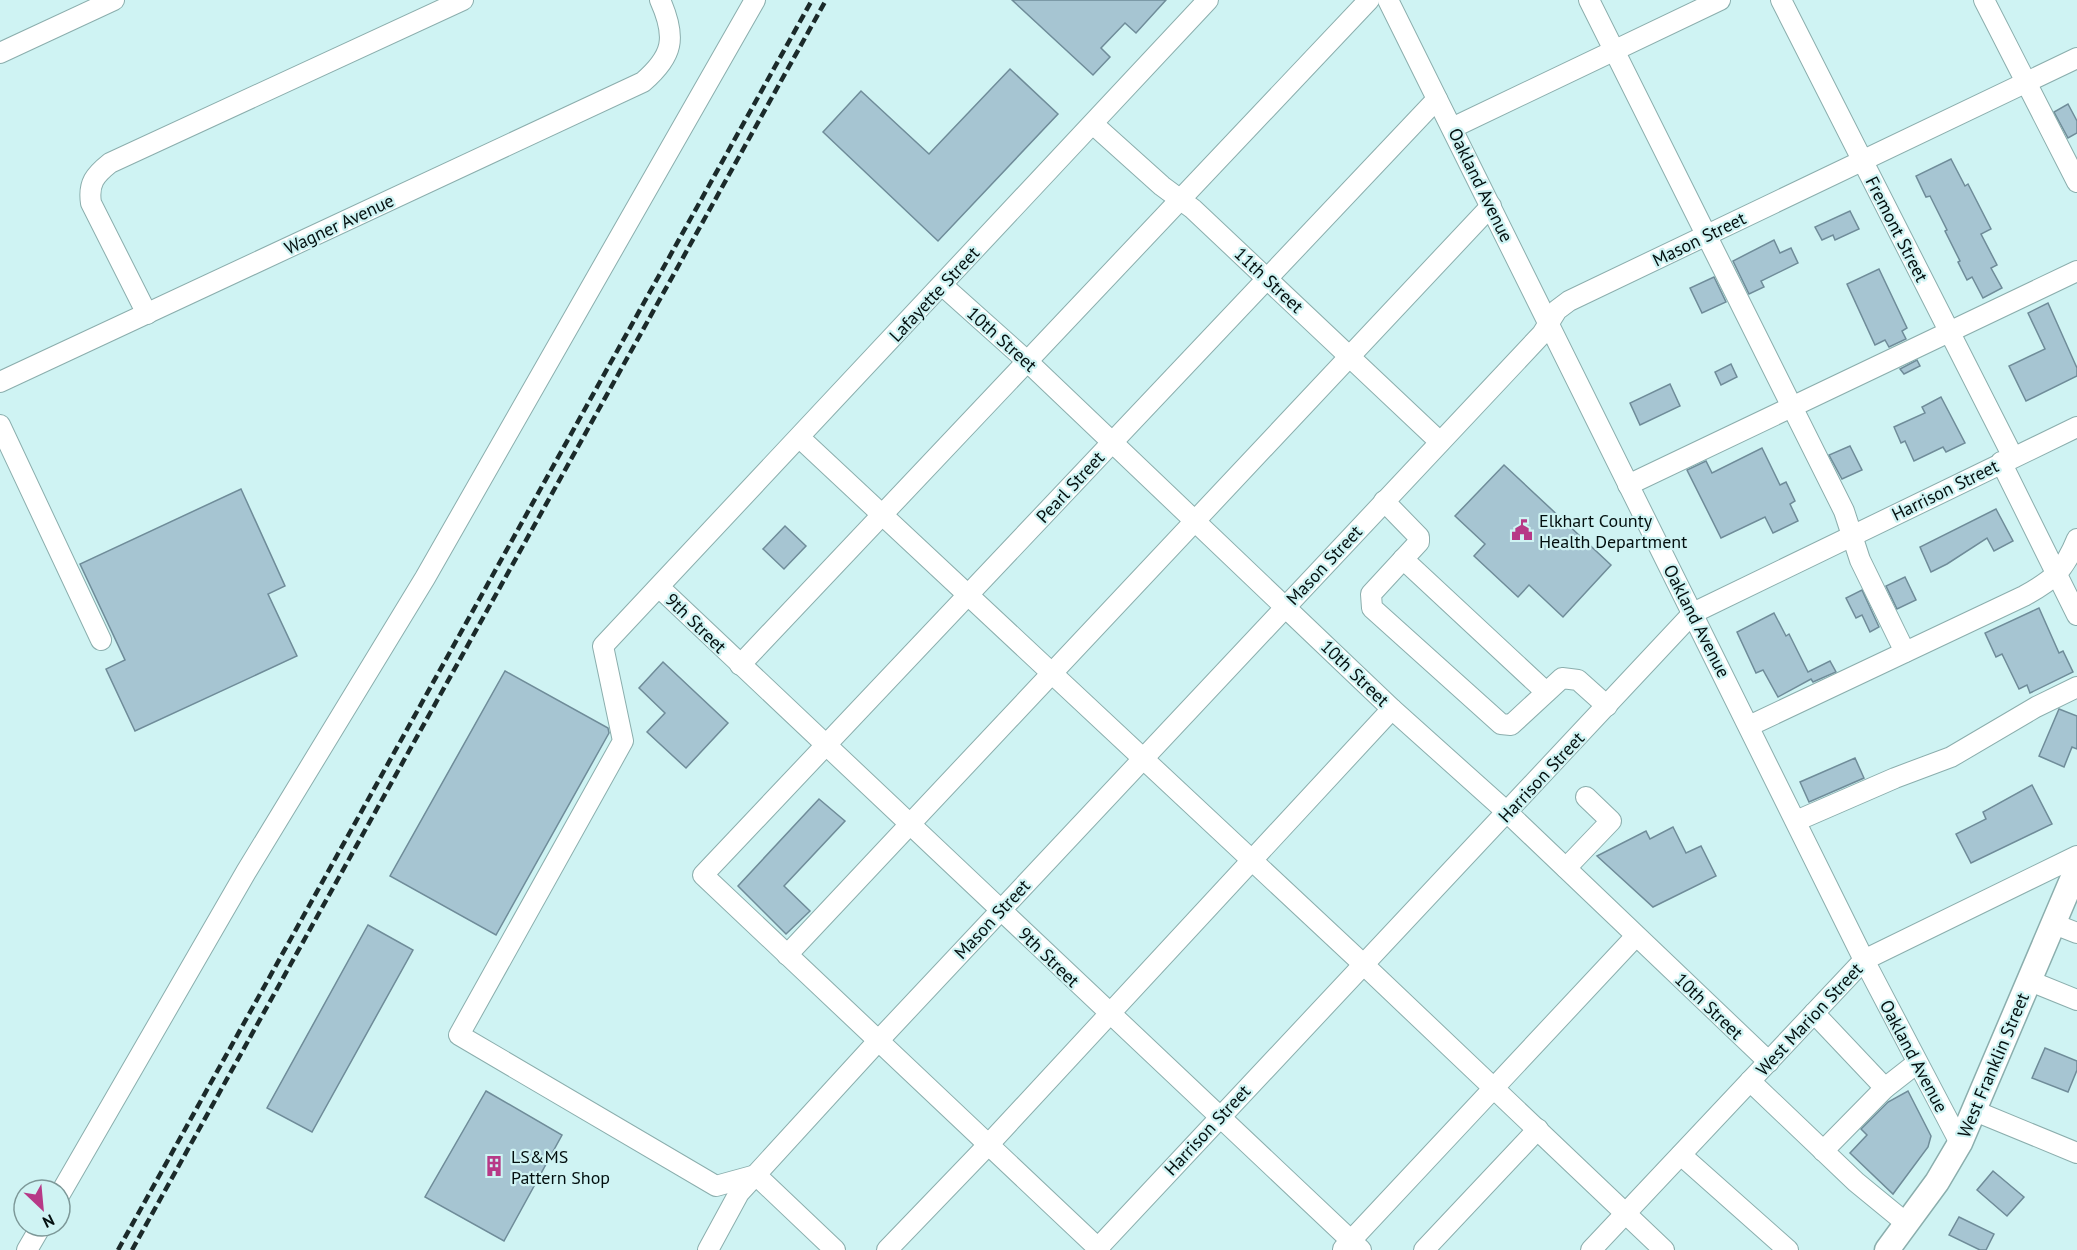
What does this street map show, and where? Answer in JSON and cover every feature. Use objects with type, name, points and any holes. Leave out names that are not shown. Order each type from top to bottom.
[{"type":"main road","name":"West Franklin Street","points":[[1887,1250],[1937,1182],[1960,1143],[2077,868]]},
{"type":"street","points":[[0,53],[114,0]]},
{"type":"street","points":[[147,314],[91,203],[89,189],[94,176],[110,163],[463,0]]},
{"type":"street","name":"Wagner Avenue","points":[[0,382],[643,82],[660,67],[669,54],[670,33],[660,0]]},
{"type":"street","points":[[69,1178],[246,872],[425,578],[755,0]]},
{"type":"street","name":"Lafayette Street","points":[[756,1175],[716,1186],[459,1035],[622,741],[603,646],[660,588],[1208,0]]},
{"type":"street","points":[[740,665],[1369,0]]},
{"type":"street","name":"Oakland Avenue","points":[[1388,0],[1864,960],[1960,1143]]},
{"type":"street","points":[[1589,0],[1844,511],[1860,560],[1905,652]]},
{"type":"street","points":[[1452,128],[1719,0]]},
{"type":"street","name":"Fremont Street","points":[[1781,0],[1949,332],[2077,615]]},
{"type":"street","points":[[1984,0],[2077,182]]},
{"type":"street","name":"Mason Street","points":[[708,1250],[739,1193],[879,1040],[1542,334],[1548,321],[1569,301],[2077,58]]},
{"type":"street","name":"Pearl Street","points":[[787,955],[703,875],[1266,276],[1437,99]]},
{"type":"street","name":"11th Street","points":[[1094,124],[1266,276],[1440,442]]},
{"type":"street","points":[[1098,1249],[787,955],[1491,206]]},
{"type":"street","points":[[1628,485],[2077,271]]},
{"type":"street","name":"10th Street","points":[[942,285],[1028,362],[1392,709],[1508,813],[1769,1062]]},
{"type":"street","points":[[0,425],[101,640]]},
{"type":"street","name":"Harrison Street","points":[[1098,1249],[1219,1117],[1508,813],[1693,613],[2077,427]]},
{"type":"street","points":[[800,438],[1363,964],[1664,1250]]},
{"type":"street","points":[[1384,501],[1419,537],[1419,542],[1371,594],[1372,608],[1501,724],[1511,725],[1562,678],[1572,678],[1607,706]]},
{"type":"street","points":[[1749,726],[2024,596],[2057,575],[2066,563],[2077,539]]},
{"type":"street","points":[[1403,559],[1546,692]]},
{"type":"street","name":"9th Street","points":[[660,588],[1219,1117],[1352,1247]]},
{"type":"street","points":[[1796,821],[1895,778],[1951,758],[2036,707],[2077,687]]},
{"type":"street","points":[[887,1250],[989,1144],[1392,709]]},
{"type":"street","points":[[1566,868],[1611,821],[1586,797]]},
{"type":"street","name":"West Marion Street","points":[[1591,1250],[1864,960],[2077,855]]},
{"type":"street","points":[[2054,924],[2077,933]]},
{"type":"street","points":[[1352,1247],[1493,1087],[1636,936]]},
{"type":"street","points":[[2030,981],[2077,1000]]},
{"type":"street","points":[[1814,1013],[1885,1088]]},
{"type":"street","points":[[1823,1151],[1885,1088],[1917,1063]]},
{"type":"street","points":[[1750,1082],[1823,1151],[1906,1223]]},
{"type":"street","points":[[1975,1111],[2077,1153]]},
{"type":"street","points":[[1424,1250],[1538,1129]]},
{"type":"street","points":[[1681,1155],[1788,1250]]},
{"type":"street","points":[[756,1175],[835,1250]]},
{"type":"building","points":[[1012,0],[1166,0],[1136,33],[1125,23],[1101,48],[1110,57],[1093,75]]},
{"type":"building","points":[[1010,69],[1058,114],[938,241],[823,132],[861,91],[929,154]]},
{"type":"building","points":[[2068,104],[2077,121],[2077,133],[2068,138],[2054,112]]},
{"type":"building","points":[[1951,159],[1965,186],[1968,184],[1991,229],[1981,234],[1997,265],[1991,268],[2002,288],[1983,298],[1972,277],[1967,280],[1945,231],[1947,230],[1930,196],[1926,197],[1916,176]]},
{"type":"building","points":[[1850,211],[1859,229],[1835,240],[1833,235],[1822,240],[1815,227]]},
{"type":"building","points":[[1774,240],[1780,253],[1791,248],[1798,263],[1761,281],[1764,287],[1749,294],[1733,261]]},
{"type":"building","points":[[1879,269],[1907,328],[1902,331],[1906,339],[1889,347],[1885,340],[1875,345],[1847,284]]},
{"type":"building","points":[[1714,277],[1726,302],[1702,313],[1690,288]]},
{"type":"building","points":[[2048,303],[2077,368],[2077,376],[2026,401],[2009,366],[2045,349],[2028,313]]},
{"type":"building","points":[[1917,360],[1920,366],[1904,374],[1900,369]]},
{"type":"building","points":[[1731,364],[1737,377],[1721,385],[1715,372]]},
{"type":"building","points":[[1670,384],[1680,406],[1640,425],[1630,403]]},
{"type":"building","points":[[1941,397],[1965,443],[1946,452],[1943,447],[1914,461],[1905,441],[1901,443],[1894,427],[1925,413],[1922,407]]},
{"type":"building","points":[[1850,446],[1862,470],[1842,479],[1829,455]]},
{"type":"building","points":[[1762,448],[1780,485],[1786,482],[1795,501],[1790,504],[1798,521],[1773,533],[1765,517],[1721,538],[1687,470],[1706,461],[1712,473]]},
{"type":"building","name":"Elkhart County Health Department","points":[[1504,465],[1611,565],[1563,617],[1529,585],[1518,597],[1474,556],[1485,544],[1455,516]]},
{"type":"building","points":[[241,489],[285,586],[268,594],[297,656],[135,731],[106,669],[125,660],[80,564]]},
{"type":"building","points":[[1996,509],[2013,541],[1994,551],[1987,538],[1931,572],[1920,547]]},
{"type":"building","points":[[785,526],[806,546],[784,569],[763,549]]},
{"type":"building","points":[[1905,577],[1916,600],[1897,609],[1886,586]]},
{"type":"building","points":[[1862,590],[1879,627],[1870,632],[1862,615],[1856,618],[1846,598]]},
{"type":"building","points":[[2039,608],[2059,653],[2063,651],[2073,672],[2030,693],[2027,685],[2019,689],[2002,654],[1996,657],[1985,633]]},
{"type":"building","points":[[1774,613],[1786,636],[1789,634],[1808,672],[1830,661],[1836,672],[1813,682],[1811,679],[1778,697],[1763,670],[1756,673],[1737,632]]},
{"type":"building","points":[[663,662],[728,723],[686,768],[647,732],[665,713],[639,688]]},
{"type":"building","points":[[505,671],[608,728],[609,733],[496,935],[390,876]]},
{"type":"building","points":[[2059,709],[2077,716],[2077,749],[2072,747],[2064,767],[2039,756]]},
{"type":"building","points":[[1855,758],[1864,778],[1809,802],[1800,782]]},
{"type":"building","points":[[2032,785],[2052,824],[1971,863],[1956,834],[1986,819],[1983,812]]},
{"type":"building","points":[[819,799],[845,821],[784,886],[810,911],[786,934],[738,886]]},
{"type":"building","points":[[1673,827],[1686,853],[1701,846],[1716,876],[1653,907],[1597,856],[1646,831],[1650,839]]},
{"type":"building","points":[[368,925],[413,950],[312,1132],[267,1108]]},
{"type":"building","points":[[2045,1048],[2077,1061],[2077,1070],[2068,1092],[2032,1078]]},
{"type":"building","name":"LS&MS Pattern Shop","points":[[486,1091],[562,1135],[504,1241],[425,1197]]},
{"type":"building","points":[[1908,1091],[1931,1136],[1928,1147],[1893,1194],[1850,1153],[1867,1135],[1861,1129],[1888,1102]]},
{"type":"building","points":[[1993,1171],[2024,1197],[2007,1216],[1977,1190]]},
{"type":"building","points":[[1959,1217],[1994,1234],[1986,1250],[1980,1250],[1949,1235]]},
{"type":"railway","points":[[118,1250],[812,0]]},
{"type":"railway","points":[[132,1250],[826,0]]},
{"type":"place","name":"Elkhart County Health Department","points":[[1522,530]]},
{"type":"place","name":"LS&MS Pattern Shop","points":[[494,1166]]}]
